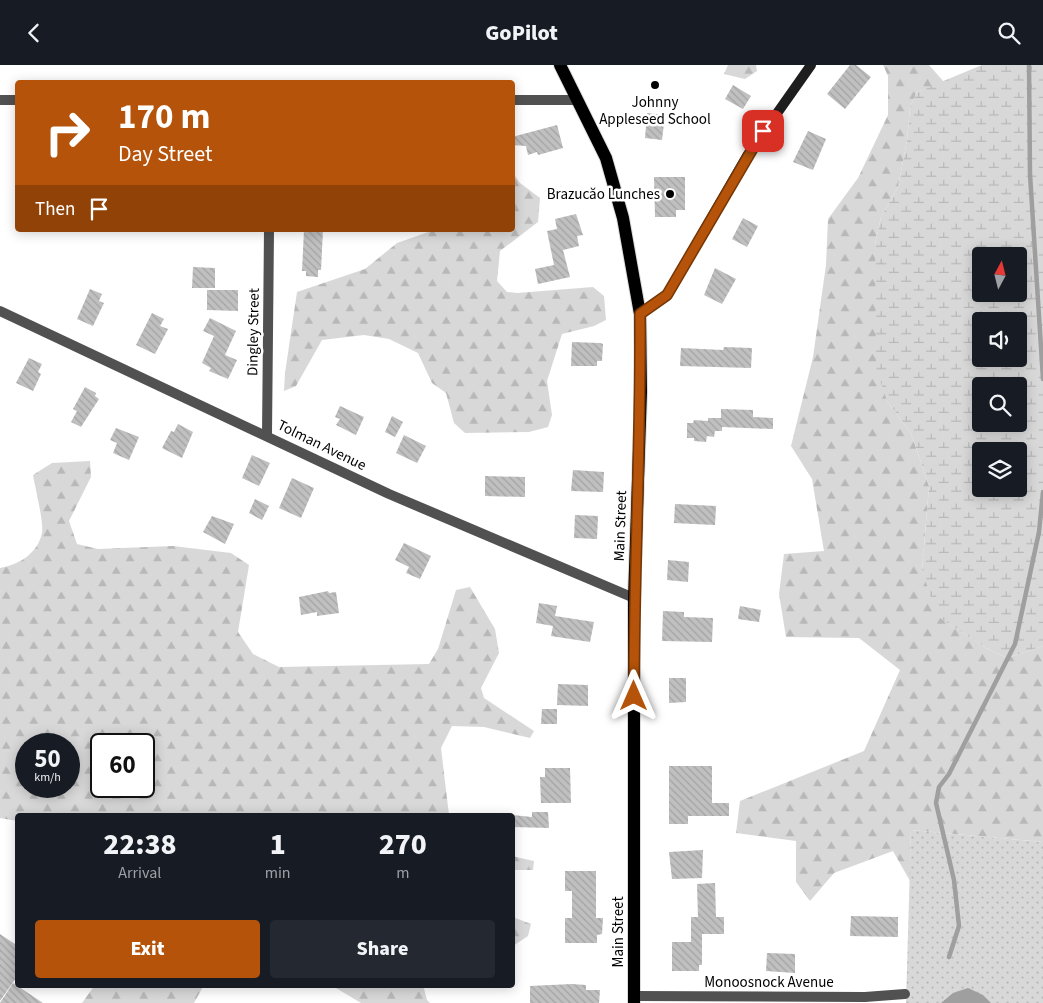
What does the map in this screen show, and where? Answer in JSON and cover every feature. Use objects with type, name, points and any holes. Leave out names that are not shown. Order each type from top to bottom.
[{"type":"main road","name":"Main Street","points":[[560,65],[606,158],[623,219],[640,314],[641,392],[634,598],[634,999]]},
{"type":"main road","points":[[640,314],[667,295],[747,156],[811,65]]},
{"type":"street","points":[[0,100],[15,100]]},
{"type":"street","points":[[515,100],[576,100]]},
{"type":"street","name":"Dingley Street","points":[[267,435],[269,232]]},
{"type":"street","name":"Tolman Avenue","points":[[0,311],[389,493],[634,598]]},
{"type":"street","name":"Monoosnock Avenue","points":[[634,999],[865,997],[905,994]]},
{"type":"green space","points":[[728,65],[756,65],[757,71],[745,79],[724,74]]},
{"type":"green space","points":[[883,65],[929,65],[944,82],[917,92],[910,107],[907,140],[898,187],[881,217],[875,244],[887,401],[911,433],[929,486],[922,570],[942,619],[986,648],[1007,658],[1043,646],[1043,842],[911,830],[910,881],[893,851],[834,873],[810,901],[796,882],[796,841],[736,833],[740,801],[864,751],[900,670],[859,638],[786,637],[779,594],[784,554],[824,551],[812,479],[791,446],[813,357],[826,265],[828,219],[858,178],[888,115],[888,76]]},
{"type":"green space","points":[[982,65],[1043,65],[1043,646],[1007,658],[986,648],[937,616],[922,570],[929,486],[911,433],[887,401],[876,368],[875,244],[881,217],[898,187],[907,140],[910,107],[917,92]]},
{"type":"green space","points":[[515,176],[520,183],[540,198],[538,222],[500,251],[497,281],[507,292],[517,293],[593,287],[604,296],[606,320],[594,326],[562,334],[547,381],[552,415],[548,427],[529,432],[465,433],[454,423],[446,393],[432,383],[418,353],[389,339],[364,335],[322,340],[296,386],[284,391],[297,292],[365,269],[397,243],[428,232],[515,232]]},
{"type":"green space","points":[[90,461],[91,477],[69,521],[77,544],[98,549],[173,546],[231,553],[249,565],[238,632],[253,654],[279,667],[429,664],[438,649],[456,590],[470,587],[495,629],[499,653],[481,688],[484,698],[534,731],[530,738],[484,727],[452,726],[441,748],[449,813],[15,813],[15,821],[0,818],[0,568],[14,564],[27,557],[40,540],[42,521],[33,475],[52,463]]},
{"type":"green space","points":[[911,830],[1043,842],[1043,1003],[906,1003]]},
{"type":"green space","points":[[515,857],[534,861],[533,870],[515,870]]},
{"type":"green space","points":[[515,918],[531,924],[528,936],[515,945]]},
{"type":"green space","points":[[93,988],[202,988],[194,1003],[82,1003]]},
{"type":"green space","points":[[336,988],[424,988],[427,1000],[430,1003],[361,1003]]},
{"type":"shaded area","points":[[968,988],[983,995],[991,1003],[941,1003],[953,993]]},
{"type":"building","points":[[850,65],[856,65],[871,77],[845,109],[827,94]]},
{"type":"building","points":[[733,85],[751,96],[743,109],[725,99]]},
{"type":"building","points":[[647,113],[665,115],[662,140],[645,138]]},
{"type":"building","points":[[557,125],[563,148],[538,155],[537,152],[528,155],[526,146],[515,145],[515,136]]},
{"type":"building","points":[[808,131],[826,139],[813,170],[793,162]]},
{"type":"building","name":"Brazucăo Lunches","points":[[654,177],[685,177],[685,210],[676,210],[676,217],[655,217]]},
{"type":"building","points":[[576,214],[583,235],[577,236],[579,246],[563,250],[570,277],[538,284],[535,269],[554,265],[547,231],[557,229],[555,219]]},
{"type":"building","points":[[743,218],[758,226],[747,247],[732,239]]},
{"type":"building","points":[[304,232],[323,232],[321,270],[318,270],[318,277],[306,276],[306,271],[302,271]]},
{"type":"building","points":[[193,267],[215,268],[215,288],[192,288]]},
{"type":"building","points":[[715,268],[736,279],[722,304],[704,295]]},
{"type":"building","points":[[90,289],[102,294],[99,301],[104,303],[93,326],[77,319]]},
{"type":"building","points":[[207,290],[238,290],[238,311],[207,310]]},
{"type":"building","points":[[152,313],[164,319],[160,326],[168,329],[155,354],[136,345]]},
{"type":"building","points":[[210,318],[236,331],[225,355],[237,360],[228,379],[209,371],[211,368],[202,363],[214,336],[203,331]]},
{"type":"building","points":[[572,342],[603,344],[602,361],[597,361],[597,366],[571,366]]},
{"type":"building","points":[[724,347],[752,348],[751,368],[680,366],[681,348],[723,350]]},
{"type":"building","points":[[29,358],[42,364],[38,372],[41,374],[33,391],[16,383]]},
{"type":"building","points":[[85,387],[96,393],[95,396],[99,399],[81,427],[71,422],[77,411],[73,409]]},
{"type":"building","points":[[340,406],[364,417],[356,435],[336,425],[340,419],[335,417]]},
{"type":"building","points":[[721,409],[753,410],[753,417],[773,418],[773,429],[722,427],[722,431],[715,431],[714,437],[707,436],[706,442],[687,438],[687,423],[693,423],[694,420],[708,421],[708,418],[721,418]]},
{"type":"building","points":[[392,416],[403,422],[395,437],[385,432]]},
{"type":"building","points":[[178,424],[193,432],[182,458],[162,448],[171,431],[174,432]]},
{"type":"building","points":[[116,428],[139,437],[129,460],[113,453],[117,443],[110,440]]},
{"type":"building","points":[[404,435],[426,446],[417,463],[396,453]]},
{"type":"building","points":[[252,455],[270,463],[259,486],[242,478]]},
{"type":"building","points":[[573,470],[604,472],[603,492],[571,491]]},
{"type":"building","points":[[485,476],[525,477],[525,497],[485,496]]},
{"type":"building","points":[[292,478],[314,488],[301,518],[279,508]]},
{"type":"building","points":[[255,499],[269,506],[262,520],[249,513]]},
{"type":"building","points":[[675,504],[716,506],[715,525],[674,523]]},
{"type":"building","points":[[575,515],[598,516],[597,539],[574,538]]},
{"type":"building","points":[[212,516],[234,524],[225,544],[203,532]]},
{"type":"building","points":[[404,543],[431,556],[420,579],[406,573],[409,567],[395,560]]},
{"type":"building","points":[[668,560],[689,562],[688,582],[667,580]]},
{"type":"building","points":[[328,591],[329,593],[336,592],[339,613],[317,616],[317,612],[301,615],[299,597]]},
{"type":"building","points":[[539,603],[557,606],[555,616],[594,622],[590,642],[551,636],[553,626],[536,623]]},
{"type":"building","points":[[740,606],[761,610],[759,622],[738,619]]},
{"type":"building","points":[[663,611],[684,612],[684,617],[713,618],[712,642],[662,641]]},
{"type":"building","points":[[669,678],[686,678],[686,702],[669,703]]},
{"type":"building","points":[[558,684],[588,685],[588,706],[557,705]]},
{"type":"building","points":[[542,709],[557,709],[557,724],[541,724]]},
{"type":"building","points":[[669,766],[712,766],[712,803],[729,803],[729,816],[688,816],[688,824],[669,824]]},
{"type":"building","points":[[545,768],[570,768],[571,803],[541,803],[540,777],[545,777]]},
{"type":"building","points":[[532,812],[548,812],[549,828],[515,827],[515,815],[532,817]]},
{"type":"building","points":[[703,850],[702,878],[672,879],[669,852]]},
{"type":"building","points":[[565,871],[596,871],[596,918],[603,918],[602,934],[597,935],[597,943],[565,943],[565,918],[572,918],[572,891],[565,891]]},
{"type":"building","points":[[715,883],[716,917],[724,917],[724,934],[702,934],[702,965],[699,965],[699,971],[672,971],[672,942],[691,942],[691,917],[698,917],[697,884]]},
{"type":"building","points":[[851,916],[898,917],[898,937],[850,936]]},
{"type":"building","points":[[0,934],[15,944],[15,979],[0,1001]]},
{"type":"building","points":[[767,953],[795,954],[795,973],[766,971]]},
{"type":"building","points":[[13,983],[15,988],[20,988],[43,1003],[0,1003]]},
{"type":"building","points":[[586,985],[586,990],[600,990],[599,1003],[530,1003],[530,986]]},
{"type":"waterway","points":[[1029,65],[1030,174],[1043,379]]},
{"type":"waterway","points":[[949,957],[959,926],[954,880],[936,803],[939,787],[949,774],[1015,644],[1039,532],[1043,492]]},
{"type":"place","name":"Johnny Appleseed School","points":[[655,85]]},
{"type":"place","name":"Brazucăo Lunches","points":[[670,194]]},
{"type":"route","points":[[634,696],[634,598],[641,392],[640,314],[667,295],[763,131]]}]
